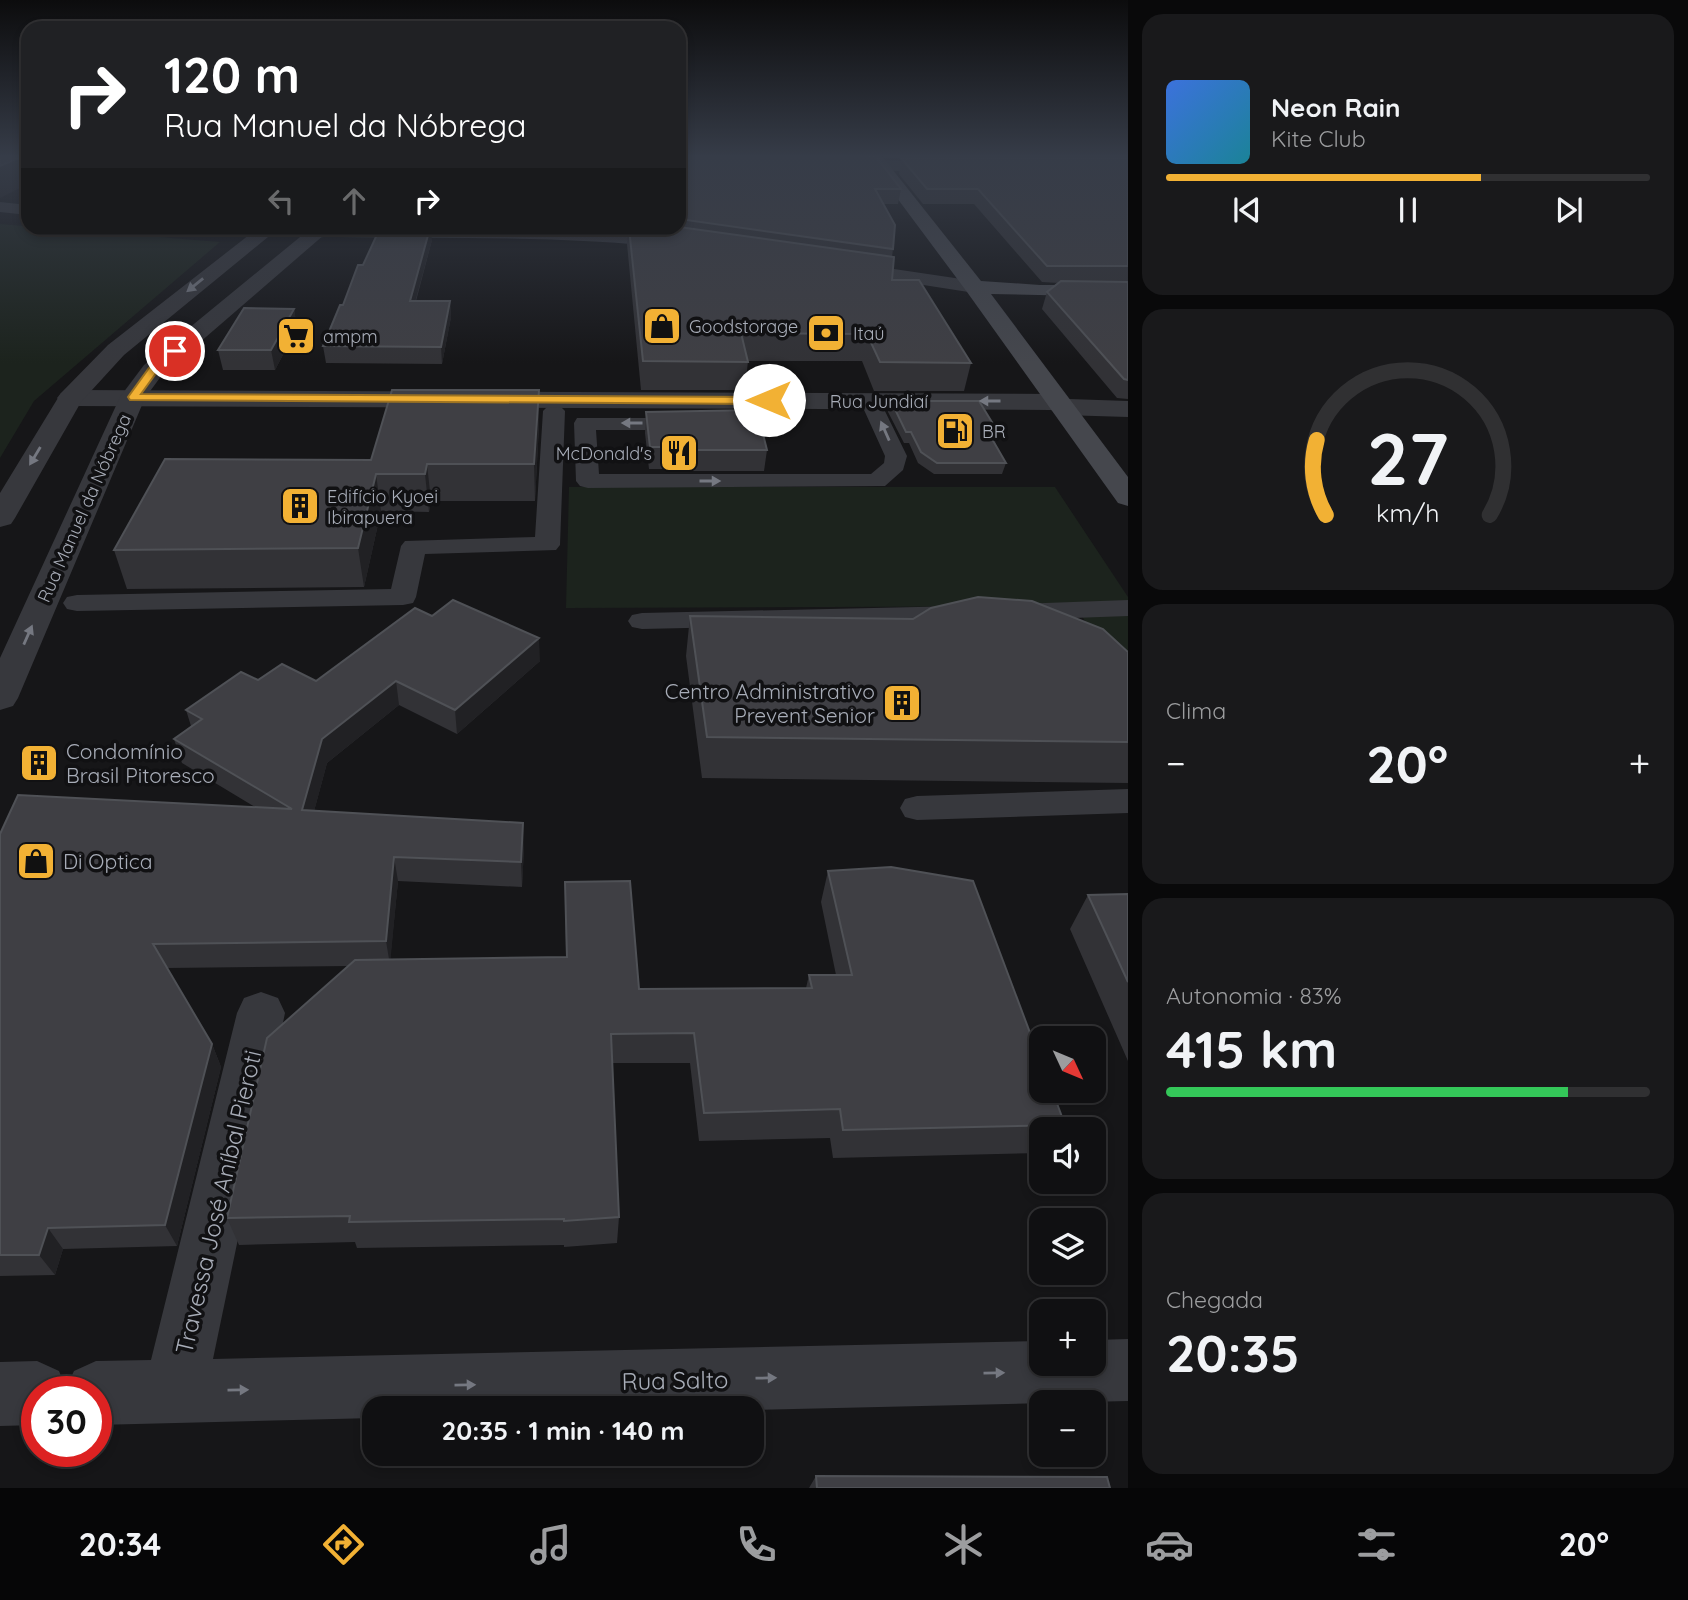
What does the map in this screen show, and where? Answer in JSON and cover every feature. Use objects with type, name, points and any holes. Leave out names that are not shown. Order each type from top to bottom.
[{"type":"main road","points":[[927,224],[1128,497]]},
{"type":"main road","points":[[975,287],[1040,291],[1128,291]]},
{"type":"street","points":[[0,518],[69,398],[116,350],[259,235]]},
{"type":"street","name":"Rua Manuel da Nóbrega","points":[[0,698],[133,397],[153,370],[314,235]]},
{"type":"street","points":[[625,235],[699,246]]},
{"type":"street","points":[[823,265],[975,287]]},
{"type":"street","name":"Rua Jundiaí","points":[[69,398],[870,401],[1060,404],[1128,408]]},
{"type":"street","name":"Travessa José Aníbal Pieroti","points":[[175,1391],[261,1013]]},
{"type":"street","name":"Rua Salto","points":[[112,1392],[1128,1370]]},
{"type":"street","points":[[0,1394],[21,1394]]},
{"type":"lane","points":[[773,418],[748,424],[585,423],[588,481],[877,481],[895,465],[896,456],[870,401]]},
{"type":"lane","points":[[76,603],[403,597],[414,546],[547,545],[555,411]]},
{"type":"lane","points":[[642,621],[1128,608]]},
{"type":"lane","points":[[917,808],[1128,801]]},
{"type":"shaded area","points":[[0,224],[21,226],[21,235],[134,235],[220,242],[34,401],[0,458]]},
{"type":"shaded area","points":[[569,487],[1055,487],[1128,597],[1128,693],[1076,606],[566,608]]},
{"type":"building","points":[[718,224],[895,224],[893,249]]},
{"type":"building","points":[[1010,224],[1128,224],[1128,266],[1047,266]]},
{"type":"building","points":[[686,228],[894,257],[892,280],[919,280],[971,363],[880,362],[867,334],[741,333],[748,362],[643,361],[630,235],[686,235]]},
{"type":"building","points":[[377,235],[428,235],[410,301],[450,301],[441,347],[323,346],[358,265],[363,265]]},
{"type":"building","points":[[1061,281],[1128,282],[1128,380],[1124,379],[1047,292]]},
{"type":"building","points":[[244,308],[294,309],[271,350],[218,350]]},
{"type":"building","points":[[392,390],[539,390],[534,464],[427,464],[425,474],[376,474],[358,548],[114,550],[165,459],[371,460]]},
{"type":"building","points":[[891,401],[979,401],[998,432],[988,432],[1006,463],[937,463],[921,452],[911,432],[906,432]]},
{"type":"building","points":[[757,410],[767,450],[650,447],[646,412]]},
{"type":"building","name":"Centro Administrativo Prevent Senior","points":[[978,597],[1032,601],[1103,629],[1128,652],[1128,742],[707,737],[690,616],[913,619],[931,608]]},
{"type":"building","points":[[453,600],[539,638],[455,710],[396,681],[322,739],[302,810],[523,823],[521,862],[394,857],[386,941],[153,944],[212,1044],[165,1225],[48,1228],[39,1255],[0,1255],[0,834],[18,795],[292,809],[174,739],[202,719],[186,710],[241,672],[258,680],[282,664],[316,681],[415,608],[432,616]]},
{"type":"building","points":[[891,867],[973,881],[1029,1030],[1029,1103],[1057,1103],[1062,1117],[1029,1117],[1029,1126],[843,1130],[840,1109],[704,1113],[694,1033],[611,1034],[619,1217],[564,1221],[349,1222],[350,1216],[227,1218],[267,1038],[355,960],[567,957],[565,882],[630,881],[639,989],[812,988],[809,975],[852,975],[828,871]]},
{"type":"building","points":[[1128,894],[1128,982],[1088,895]]},
{"type":"building","points":[[816,1476],[1107,1477],[1110,1488],[817,1488]]},
{"type":"place","name":"Goodstorage","points":[[662,326]]},
{"type":"place","name":"Itaú","points":[[826,333]]},
{"type":"place","name":"ampm","points":[[296,336]]},
{"type":"place","name":"BR","points":[[955,431]]},
{"type":"place","name":"McDonald's","points":[[679,453]]},
{"type":"place","name":"Edifício Kyoei Ibirapuera","points":[[300,506]]},
{"type":"place","name":"Centro Administrativo Prevent Senior","points":[[902,703]]},
{"type":"place","name":"Condomínio Brasil Pitoresco","points":[[39,763]]},
{"type":"place","name":"Di Optica","points":[[36,861]]},
{"type":"route","points":[[175,351],[153,370],[133,397],[769,400]]}]
